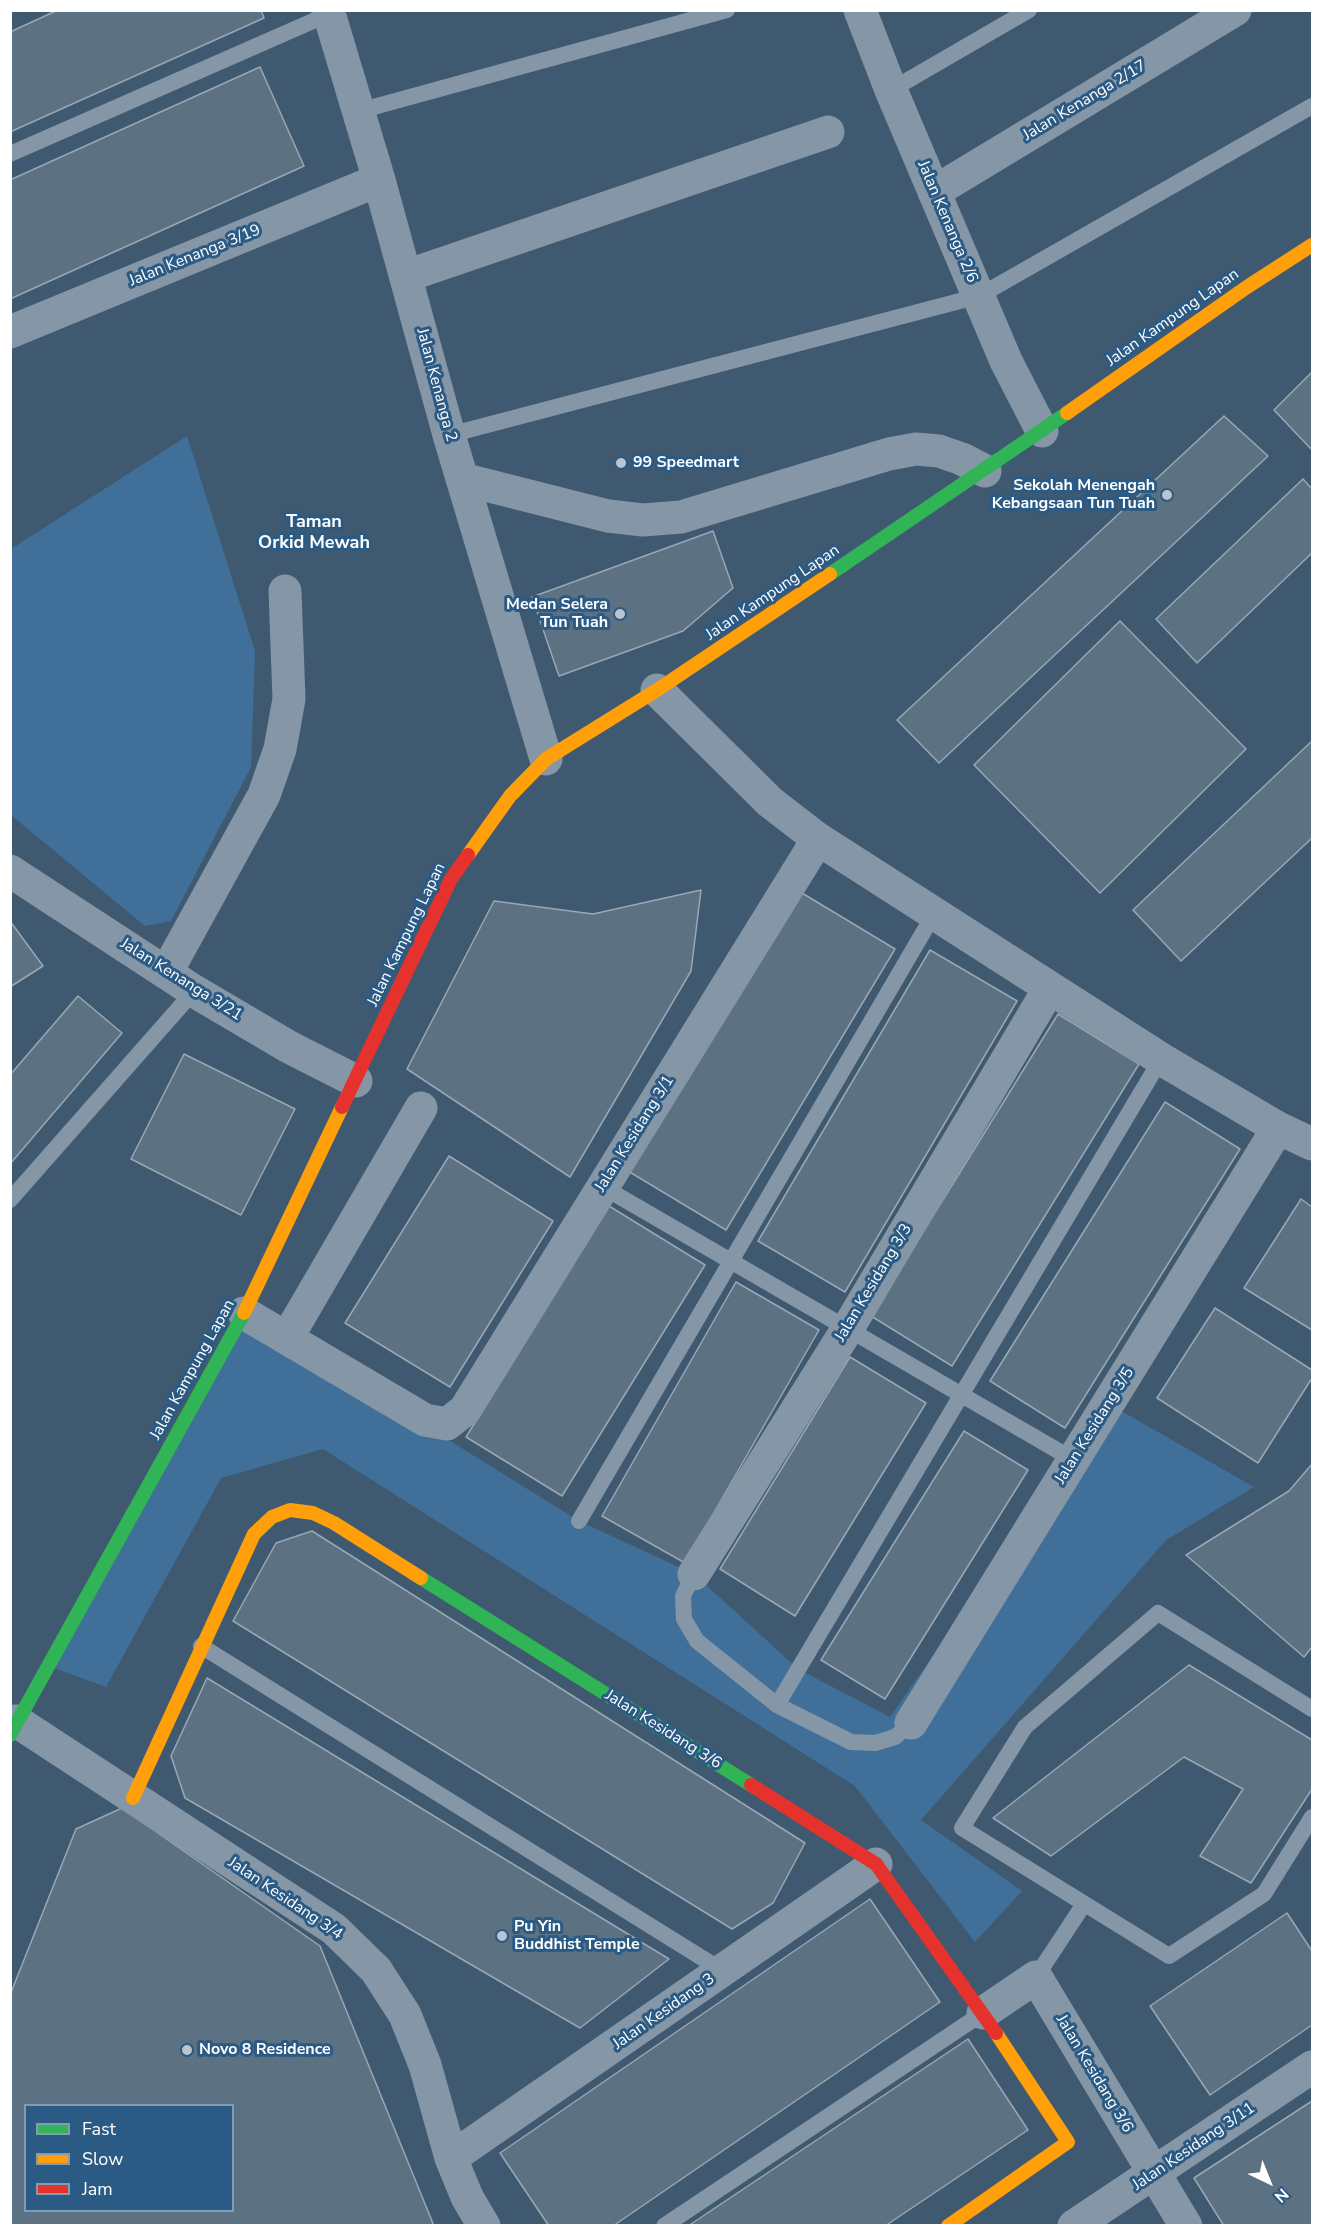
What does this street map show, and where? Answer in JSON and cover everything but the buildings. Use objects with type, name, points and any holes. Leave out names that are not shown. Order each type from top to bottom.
[{"type":"street","name":"Jalan Kenanga 2/6","points":[[860,10],[891,90],[1006,361],[1042,431]]},
{"type":"street","name":"Jalan Kenanga 2/17","points":[[934,192],[1235,10]]},
{"type":"street","name":"Jalan Kenanga 2","points":[[328,12],[380,180],[449,435],[546,759]]},
{"type":"street","points":[[406,276],[828,132]]},
{"type":"street","name":"Jalan Kenanga 3/19","points":[[10,332],[380,180]]},
{"type":"street","name":"Jalan Kampung Lapan","points":[[13,1728],[244,1312],[451,879],[510,796],[546,759],[657,690],[985,471],[1247,287],[1312,245]]},
{"type":"street","points":[[462,479],[608,516],[643,520],[681,517],[889,454],[916,449],[939,451],[962,459],[985,471]]},
{"type":"street","points":[[166,973],[264,795],[280,749],[289,699],[285,591]]},
{"type":"street","points":[[657,690],[770,802],[818,839],[1161,1059],[1278,1128],[1312,1144]]},
{"type":"street","name":"Jalan Kesidang 3/1","points":[[287,1338],[425,1420],[447,1424],[465,1410],[818,839]]},
{"type":"street","name":"Jalan Kenanga 3/21","points":[[10,872],[194,991],[289,1047],[356,1081]]},
{"type":"street","name":"Jalan Kesidang 3/3","points":[[694,1574],[848,1328],[1049,989]]},
{"type":"street","points":[[244,1312],[287,1338],[421,1108]]},
{"type":"street","name":"Jalan Kesidang 3/5","points":[[912,1724],[1278,1128]]},
{"type":"street","name":"Jalan Kesidang 3/6","points":[[201,1646],[255,1534],[272,1517],[290,1510],[313,1513],[334,1523],[876,1864],[983,2013],[1068,2142],[948,2226]]},
{"type":"street","points":[[133,1798],[201,1646]]},
{"type":"street","name":"Jalan Kesidang 3/4","points":[[13,1728],[133,1798],[334,1929],[376,1971],[405,2015],[425,2065],[451,2158],[467,2197],[484,2226]]},
{"type":"street","name":"Jalan Kesidang 3","points":[[451,2158],[876,1864]]},
{"type":"street","points":[[983,2013],[1036,1977]]},
{"type":"street","name":"Jalan Kesidang 3/6","points":[[1036,1977],[1186,2226]]},
{"type":"street","name":"Jalan Kesidang 3/11","points":[[1074,2226],[1312,2067]]},
{"type":"lane","points":[[359,111],[727,10]]},
{"type":"lane","points":[[891,90],[1029,10]]},
{"type":"lane","points":[[10,154],[328,12]]},
{"type":"lane","points":[[449,435],[979,297],[1312,106]]},
{"type":"lane","points":[[579,1521],[934,914]]},
{"type":"lane","points":[[10,1200],[194,991]]},
{"type":"lane","points":[[777,1705],[1161,1059]]},
{"type":"lane","points":[[603,1186],[1074,1460]]},
{"type":"lane","points":[[694,1574],[683,1596],[684,1619],[697,1641],[777,1705],[851,1742],[875,1743],[895,1737],[912,1724]]},
{"type":"lane","points":[[1312,1709],[1158,1613],[1025,1727],[962,1828],[1169,1956],[1264,1894],[1312,1817]]},
{"type":"lane","points":[[201,1646],[723,1971]]},
{"type":"lane","points":[[1036,1977],[1084,1904]]},
{"type":"lane","points":[[664,2226],[983,2013]]},
{"type":"shaded area","points":[[187,436],[255,651],[251,767],[171,921],[145,926],[11,815],[11,549]]},
{"type":"shaded area","points":[[244,1313],[579,1521],[694,1574],[798,1669],[890,1717],[1109,1404],[1254,1487],[1166,1540],[921,1820],[1022,1891],[975,1942],[855,1786],[323,1449],[221,1478],[106,1687],[47,1665]]},
{"type":"traffic: fast","points":[[830,574],[1067,413]]},
{"type":"traffic: fast","points":[[10,1735],[244,1313]]},
{"type":"traffic: fast","points":[[421,1578],[751,1785]]},
{"type":"traffic: slow","points":[[1067,413],[1247,287],[1312,245]]},
{"type":"traffic: slow","points":[[468,855],[510,796],[546,759],[657,690],[830,574]]},
{"type":"traffic: slow","points":[[244,1313],[342,1107]]},
{"type":"traffic: slow","points":[[133,1798],[254,1534],[272,1517],[290,1510],[313,1513],[334,1523],[421,1578]]},
{"type":"traffic: slow","points":[[948,2226],[1068,2142],[996,2033]]},
{"type":"traffic: jam","points":[[342,1107],[451,879],[468,855]]},
{"type":"traffic: jam","points":[[751,1785],[876,1864],[996,2033]]},
{"type":"place","name":"99 Speedmart","points":[[621,463]]},
{"type":"place","name":"Sekolah Menengah Kebangsaan Tun Tuah","points":[[1167,495]]},
{"type":"place","name":"Medan Selera Tun Tuah","points":[[620,614]]},
{"type":"place","name":"Pu Yin Buddhist Temple","points":[[502,1936]]},
{"type":"place","name":"Novo 8 Residence","points":[[187,2050]]},
{"type":"district","name":"Taman Orkid Mewah","points":[[314,533]]}]
